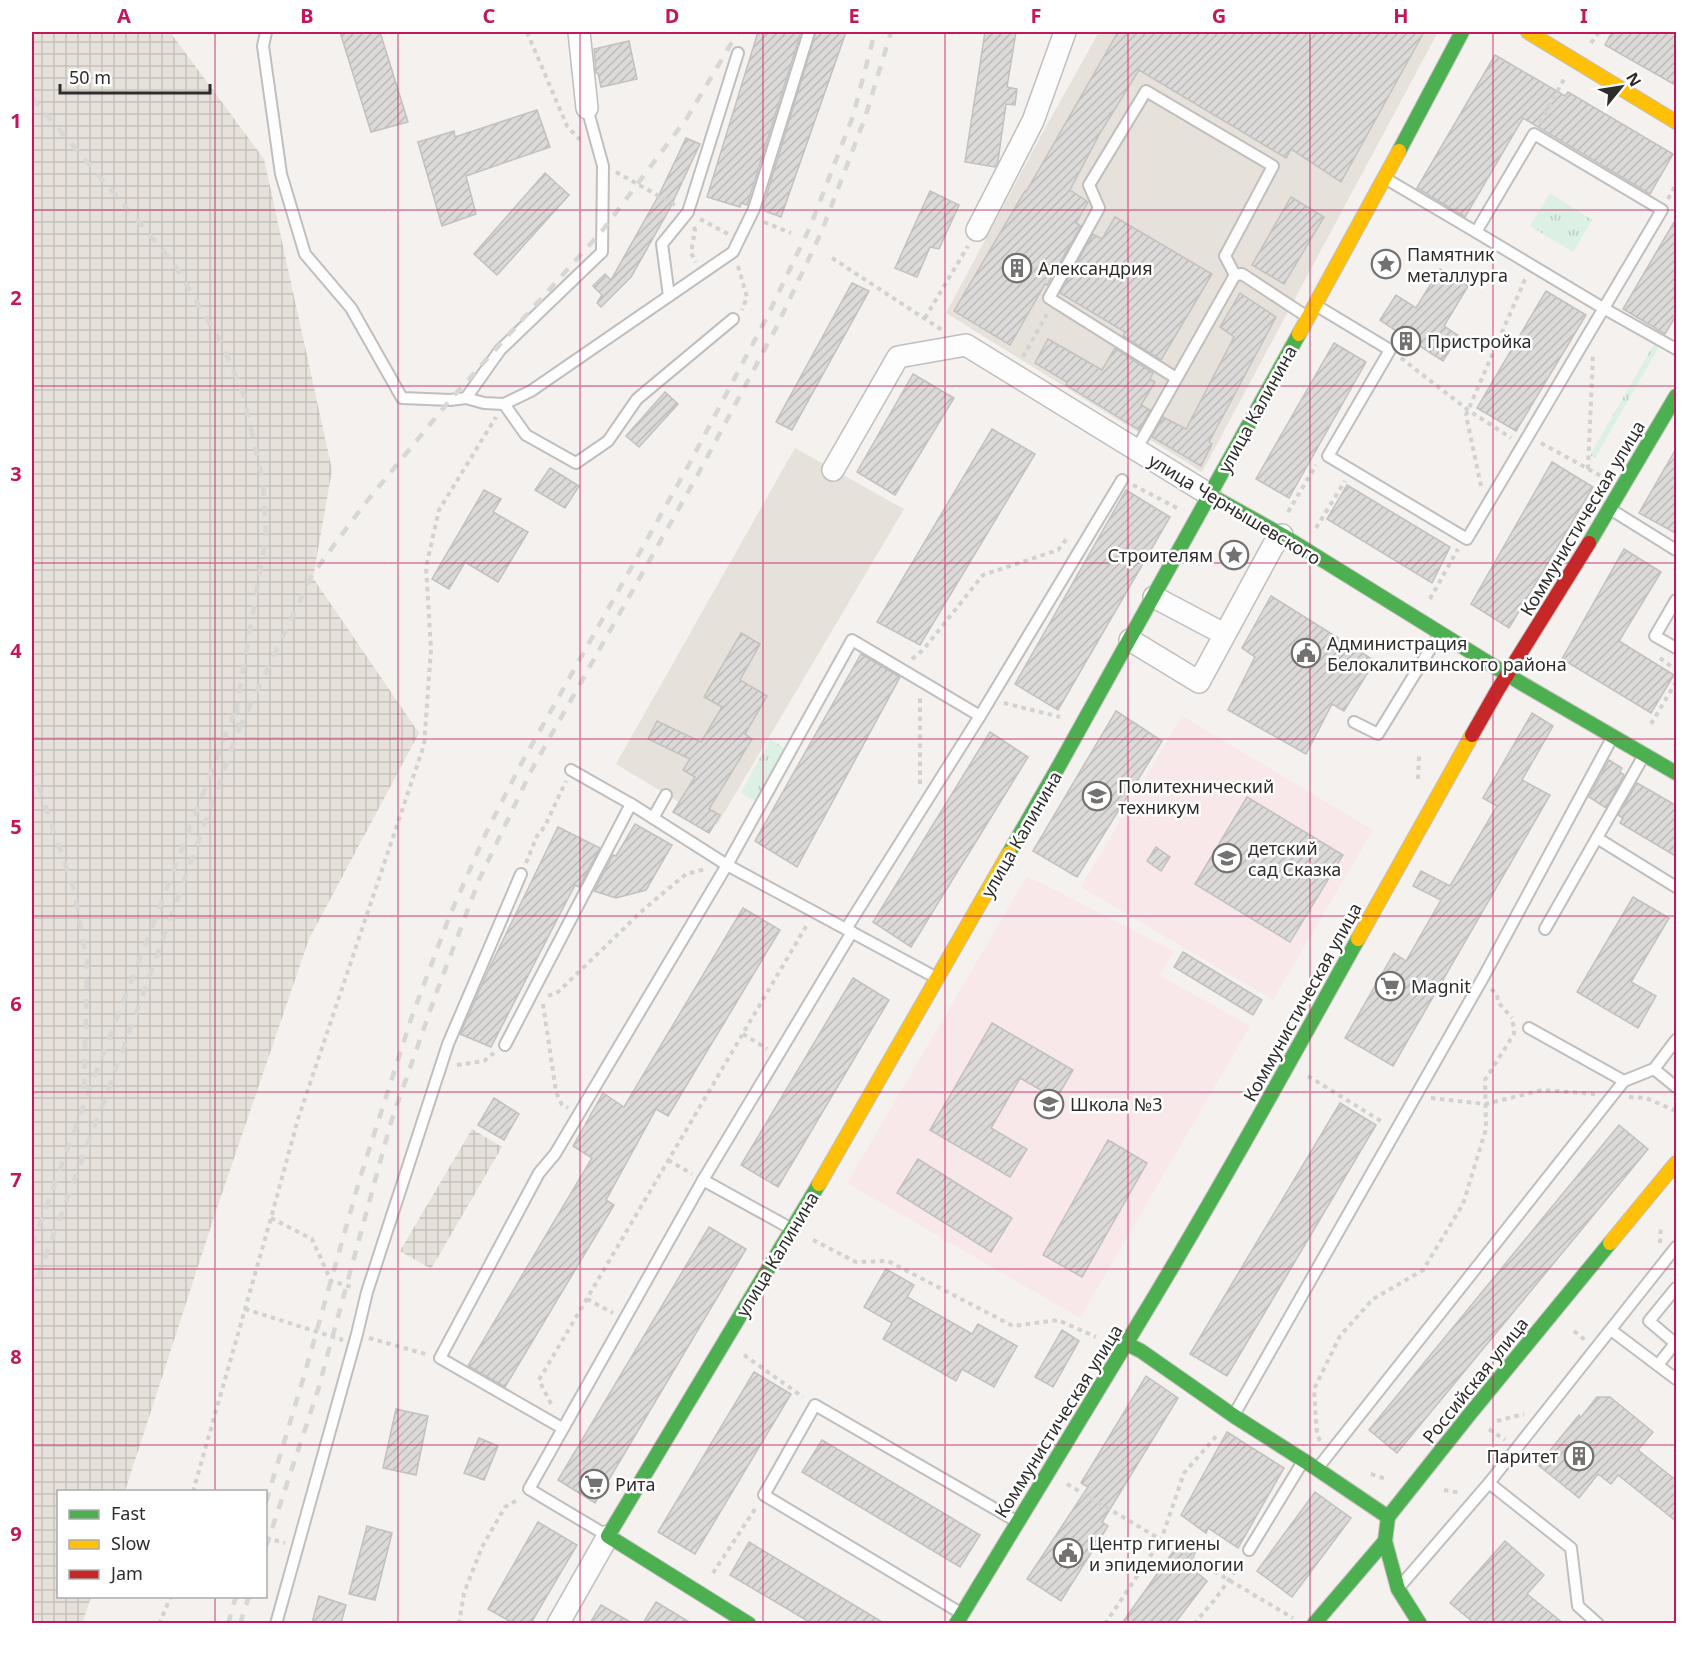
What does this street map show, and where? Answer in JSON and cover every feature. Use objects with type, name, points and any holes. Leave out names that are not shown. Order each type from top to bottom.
[{"type":"street","points":[[579,32],[587,108]]},
{"type":"street","points":[[977,230],[1033,121],[1065,32]]},
{"type":"street","name":"улица Калинина","points":[[558,1623],[608,1536],[799,1232],[938,978],[1154,597],[1385,178],[1462,32]]},
{"type":"street","points":[[1528,32],[1677,122]]},
{"type":"street","points":[[834,470],[898,357],[966,345]]},
{"type":"street","name":"улица Чернышевского","points":[[966,345],[1210,495],[1282,535],[1508,675],[1677,773]]},
{"type":"street","name":"Коммунистическая улица","points":[[959,1619],[1127,1344],[1262,1111],[1508,675],[1677,396]]},
{"type":"street","points":[[1130,640],[1199,682],[1224,634],[1282,535]]},
{"type":"street","points":[[1154,597],[1224,634]]},
{"type":"street","name":"Российская улица","points":[[1388,1517],[1677,1163]]},
{"type":"street","points":[[1127,1344],[1141,1351],[1234,1416],[1388,1517],[1386,1541],[1398,1589],[1420,1623]]},
{"type":"street","points":[[608,1536],[749,1623]]},
{"type":"street","points":[[1314,1623],[1386,1541]]},
{"type":"lane","points":[[266,32],[263,46],[281,174],[305,254],[351,308],[402,398],[466,398],[484,403],[504,404],[531,391],[733,252],[750,217],[809,32]]},
{"type":"lane","points":[[669,296],[662,244],[688,212],[738,53]]},
{"type":"lane","points":[[1176,378],[1049,298],[1099,208],[1089,185],[1146,91],[1273,166],[1225,256],[1235,275]]},
{"type":"lane","points":[[466,398],[500,350],[602,252],[603,166],[587,108]]},
{"type":"lane","points":[[1235,275],[1242,274],[1390,350],[1328,456],[1467,539],[1662,210],[1534,134],[1476,232]]},
{"type":"lane","points":[[1385,178],[1603,308],[1677,349]]},
{"type":"lane","points":[[1136,450],[1235,275]]},
{"type":"lane","points":[[504,404],[526,435],[576,463],[608,441],[638,399],[733,319]]},
{"type":"lane","points":[[608,1536],[529,1489],[703,1180],[849,930],[1122,480]]},
{"type":"lane","points":[[1610,509],[1677,550]]},
{"type":"lane","points":[[1677,600],[1655,636],[1677,648]]},
{"type":"lane","points":[[1354,722],[1378,734],[1440,633]]},
{"type":"lane","points":[[562,1428],[440,1358],[539,1173],[555,1154],[579,1115],[727,865],[852,640],[980,716]]},
{"type":"lane","points":[[1234,1416],[1484,976],[1613,736]]},
{"type":"lane","points":[[1545,929],[1644,754]]},
{"type":"lane","points":[[571,770],[631,804],[727,865],[938,978]]},
{"type":"lane","points":[[653,818],[666,795]]},
{"type":"lane","points":[[505,1045],[631,804]]},
{"type":"lane","points":[[1597,838],[1677,886]]},
{"type":"lane","points":[[276,1623],[356,1339],[367,1292],[440,1068],[448,1044],[521,874]]},
{"type":"lane","points":[[1529,1028],[1624,1081]]},
{"type":"lane","points":[[1317,1469],[1624,1081],[1654,1069],[1677,1040]]},
{"type":"lane","points":[[1654,1069],[1677,1087]]},
{"type":"lane","points":[[703,1180],[799,1232]]},
{"type":"lane","points":[[1398,1589],[1489,1483],[1677,1247]]},
{"type":"lane","points":[[1658,1365],[1676,1342],[1649,1321],[1677,1288]]},
{"type":"lane","points":[[1611,1330],[1677,1379]]},
{"type":"lane","points":[[959,1619],[764,1496],[815,1405],[1017,1521]]},
{"type":"lane","points":[[1249,1550],[1304,1461]]},
{"type":"lane","points":[[1489,1483],[1570,1548],[1578,1606],[1598,1623]]},
{"type":"path","points":[[1590,44],[1599,32]]},
{"type":"path","points":[[1534,134],[1566,76]]},
{"type":"path","points":[[688,212],[695,230],[691,253],[701,274]]},
{"type":"path","points":[[750,217],[791,233]]},
{"type":"path","points":[[925,318],[977,230]]},
{"type":"path","points":[[733,252],[747,297],[743,310],[733,319]]},
{"type":"path","points":[[832,258],[966,345]]},
{"type":"path","points":[[1486,508],[1466,415],[1531,265]]},
{"type":"path","points":[[1013,374],[1046,317],[1049,298]]},
{"type":"path","points":[[1588,469],[1595,322]]},
{"type":"path","points":[[1390,350],[1468,410],[1512,439],[1528,436],[1609,480]]},
{"type":"path","points":[[194,1490],[298,1119],[424,745],[431,649],[426,567],[439,510],[504,404]]},
{"type":"path","points":[[1288,513],[1319,459],[1328,456]]},
{"type":"path","points":[[1316,530],[1351,470]]},
{"type":"path","points":[[1122,480],[1180,510]]},
{"type":"path","points":[[902,669],[923,650],[983,575],[1058,550],[1072,532]]},
{"type":"path","points":[[1430,599],[1464,537]]},
{"type":"path","points":[[920,679],[920,812]]},
{"type":"path","points":[[1651,724],[1677,682]]},
{"type":"path","points":[[990,700],[1064,717]]},
{"type":"path","points":[[521,874],[537,836],[545,826],[571,770]]},
{"type":"path","points":[[535,1007],[542,998],[558,992],[643,910],[686,874],[727,865]]},
{"type":"path","points":[[539,1380],[814,912]]},
{"type":"path","points":[[1484,976],[1488,985],[1497,994],[1498,1002],[1511,1018],[1529,1028]]},
{"type":"path","points":[[542,998],[556,1092],[562,1105],[579,1115]]},
{"type":"path","points":[[743,1034],[778,1055]]},
{"type":"path","points":[[1327,1455],[1317,1435],[1314,1389],[1340,1336],[1373,1299],[1423,1270],[1463,1204],[1486,1129],[1485,1080],[1514,1034]]},
{"type":"path","points":[[440,1068],[484,1061],[505,1045]]},
{"type":"path","points":[[1300,1071],[1396,1130]]},
{"type":"path","points":[[1411,1105],[1433,1097],[1486,1104],[1542,1090],[1646,1098],[1677,1111]]},
{"type":"path","points":[[668,1160],[703,1180]]},
{"type":"path","points":[[271,1218],[312,1239],[331,1281],[367,1292]]},
{"type":"path","points":[[799,1232],[856,1262],[888,1261],[1012,1326],[1058,1320],[1096,1337]]},
{"type":"path","points":[[587,1299],[624,1319]]},
{"type":"path","points":[[245,1309],[356,1339],[440,1358]]},
{"type":"path","points":[[1574,1331],[1588,1342]]},
{"type":"path","points":[[738,1351],[815,1405]]},
{"type":"path","points":[[1490,1421],[1502,1420],[1551,1406]]},
{"type":"path","points":[[1105,1623],[1161,1540],[1184,1473],[1234,1416]]},
{"type":"path","points":[[1492,1432],[1507,1441]]},
{"type":"path","points":[[1064,1482],[1296,1620]]},
{"type":"path","points":[[459,1623],[464,1593],[482,1547],[505,1507],[516,1500],[537,1494]]},
{"type":"path","points":[[700,1592],[764,1496]]},
{"type":"path","points":[[1194,1623],[1216,1598],[1249,1550]]},
{"type":"path","points":[[159,1623],[170,1598]]},
{"type":"shaded area","points":[[32,32],[170,32],[264,159],[332,470],[313,578],[419,733],[309,939],[217,1208],[125,1490],[57,1490],[57,1598],[91,1598],[82,1624],[32,1623]]},
{"type":"shaded area","points":[[1099,32],[1438,32],[1202,472],[946,313]]},
{"type":"shaded area","points":[[795,448],[904,509],[717,825],[616,764]]},
{"type":"shaded area","name":"детский сад Сказка","points":[[1182,716],[1373,830],[1273,1000],[1081,887]]},
{"type":"shaded area","name":"Школа №3","points":[[1027,876],[1174,951],[1159,975],[1250,1026],[1080,1318],[847,1183]]},
{"type":"shaded area","points":[[472,1129],[502,1147],[431,1269],[400,1251]]},
{"type":"green space","points":[[1550,193],[1592,220],[1573,252],[1530,226]]},
{"type":"green space","points":[[1654,344],[1659,347],[1595,458],[1590,455]]},
{"type":"green space","points":[[770,739],[787,750],[757,802],[741,793]]},
{"type":"building","points":[[340,32],[380,32],[408,122],[371,132]]},
{"type":"building","points":[[758,32],[801,32],[747,205],[741,203],[740,207],[707,197]]},
{"type":"building","points":[[816,32],[846,32],[781,217],[762,210]]},
{"type":"building","points":[[985,32],[1016,32],[1007,87],[1017,89],[1015,105],[1006,104],[998,161],[995,167],[965,162]]},
{"type":"building","points":[[1118,32],[1424,32],[1341,182],[1291,149],[1286,158],[1139,70],[1100,133],[1070,190],[1088,202],[1076,223],[1081,226],[1010,345],[954,311]]},
{"type":"building","points":[[1612,32],[1677,32],[1677,86],[1605,45]]},
{"type":"building","points":[[629,41],[637,79],[601,87],[598,73],[596,73],[594,49]]},
{"type":"building","points":[[1495,55],[1565,96],[1568,92],[1673,154],[1650,194],[1523,118],[1465,217],[1417,188]]},
{"type":"building","points":[[537,110],[550,147],[466,176],[476,214],[442,226],[418,142],[454,131],[455,137]]},
{"type":"building","points":[[686,138],[700,144],[670,208],[631,277],[601,307],[597,303],[602,295],[593,286],[605,274],[611,280],[660,193]]},
{"type":"building","points":[[545,173],[569,195],[497,275],[474,254]]},
{"type":"building","points":[[930,191],[959,205],[939,249],[930,247],[917,277],[895,268]]},
{"type":"building","points":[[1291,197],[1324,217],[1284,284],[1252,265]]},
{"type":"building","points":[[1115,217],[1212,274],[1161,360],[1123,336],[1125,332],[1060,293],[1093,234],[1102,239]]},
{"type":"building","points":[[1677,217],[1677,314],[1665,334],[1623,309]]},
{"type":"building","points":[[1440,269],[1468,286],[1444,326],[1459,336],[1443,361],[1415,343],[1413,349],[1395,339],[1399,333],[1380,320],[1396,295],[1416,308]]},
{"type":"building","points":[[852,283],[869,291],[792,430],[776,422]]},
{"type":"building","points":[[1546,291],[1586,315],[1516,431],[1477,408]]},
{"type":"building","points":[[1240,293],[1276,317],[1209,442],[1212,444],[1201,466],[1152,437],[1163,417],[1186,429],[1234,337],[1220,327]]},
{"type":"building","points":[[1048,339],[1102,370],[1115,348],[1153,373],[1150,379],[1155,382],[1141,405],[1150,410],[1139,430],[1035,363]]},
{"type":"building","points":[[1334,343],[1366,362],[1289,498],[1256,479]]},
{"type":"building","points":[[913,374],[954,398],[895,495],[857,472]]},
{"type":"building","points":[[665,392],[678,404],[639,447],[626,436]]},
{"type":"building","points":[[992,429],[1035,454],[920,645],[877,622]]},
{"type":"building","points":[[1677,447],[1677,534],[1639,513]]},
{"type":"building","points":[[1552,462],[1593,487],[1509,628],[1471,604]]},
{"type":"building","points":[[550,468],[579,486],[565,508],[535,490]]},
{"type":"building","points":[[1347,485],[1450,547],[1432,583],[1327,519]]},
{"type":"building","points":[[484,490],[501,499],[493,512],[528,532],[498,582],[465,562],[449,589],[432,579]]},
{"type":"building","points":[[1126,490],[1170,517],[1058,710],[1015,684]]},
{"type":"building","points":[[1624,549],[1661,572],[1619,641],[1674,675],[1651,713],[1562,659]]},
{"type":"building","points":[[1271,596],[1375,661],[1344,711],[1332,704],[1306,754],[1228,710],[1255,657],[1242,648]]},
{"type":"building","points":[[741,633],[760,644],[740,680],[767,696],[745,734],[752,739],[709,809],[720,815],[709,833],[673,812],[695,777],[683,770],[690,759],[648,739],[657,721],[701,742],[722,707],[704,697]]},
{"type":"building","points":[[861,654],[900,677],[797,867],[755,841]]},
{"type":"building","name":"Политехнический техникум","points":[[1116,711],[1162,741],[1077,877],[1033,851]]},
{"type":"building","points":[[1532,713],[1553,726],[1522,780],[1550,795],[1393,1066],[1345,1038],[1394,953],[1406,961],[1441,900],[1413,886],[1421,871],[1450,886],[1497,806],[1483,798]]},
{"type":"building","points":[[990,732],[1028,757],[911,947],[873,922]]},
{"type":"building","points":[[1609,760],[1622,768],[1620,772],[1624,775],[1606,808],[1589,797]]},
{"type":"building","points":[[1637,783],[1677,806],[1677,857],[1620,823],[1623,818],[1618,815]]},
{"type":"building","points":[[1247,797],[1343,855],[1290,942],[1195,884]]},
{"type":"building","points":[[635,824],[672,845],[646,890],[616,898],[594,891],[613,855],[616,856]]},
{"type":"building","points":[[558,827],[600,848],[579,887],[575,885],[491,1047],[460,1034]]},
{"type":"building","points":[[1156,847],[1170,857],[1161,871],[1147,861]]},
{"type":"building","points":[[1633,897],[1669,918],[1631,982],[1656,996],[1638,1028],[1577,992]]},
{"type":"building","points":[[743,908],[780,930],[668,1116],[656,1109],[606,1200],[614,1205],[505,1387],[468,1366],[592,1158],[573,1146],[603,1093],[624,1107]]},
{"type":"building","points":[[1183,952],[1262,1000],[1253,1015],[1174,967]]},
{"type":"building","points":[[853,978],[889,1000],[778,1187],[741,1165]]},
{"type":"building","points":[[992,1023],[1073,1070],[1056,1099],[1020,1078],[991,1128],[1027,1149],[1010,1177],[930,1130]]},
{"type":"building","points":[[494,1098],[519,1114],[504,1140],[478,1125]]},
{"type":"building","points":[[1340,1103],[1376,1125],[1227,1376],[1190,1354]]},
{"type":"building","points":[[1619,1125],[1648,1149],[1397,1453],[1369,1430]]},
{"type":"building","points":[[1108,1140],[1147,1163],[1082,1277],[1043,1255]]},
{"type":"building","points":[[918,1159],[1012,1218],[991,1252],[897,1193]]},
{"type":"building","points":[[709,1227],[746,1249],[595,1503],[558,1480]]},
{"type":"building","points":[[886,1269],[914,1285],[907,1297],[972,1334],[978,1324],[1017,1346],[994,1387],[962,1369],[956,1381],[883,1339],[892,1323],[864,1307]]},
{"type":"building","points":[[1062,1330],[1079,1341],[1053,1387],[1035,1377]]},
{"type":"building","points":[[754,1372],[791,1394],[695,1554],[658,1532]]},
{"type":"building","points":[[1146,1376],[1178,1398],[1102,1522],[1108,1526],[1061,1601],[1027,1579],[1088,1487],[1081,1483]]},
{"type":"building","points":[[1597,1397],[1610,1397],[1653,1432],[1638,1450],[1677,1481],[1677,1522],[1618,1475],[1611,1484],[1598,1474],[1579,1498],[1538,1465]]},
{"type":"building","points":[[396,1409],[428,1416],[416,1475],[383,1468]]},
{"type":"building","points":[[1227,1432],[1284,1468],[1238,1548],[1208,1528],[1206,1533],[1181,1515]]},
{"type":"building","points":[[479,1438],[498,1446],[484,1480],[464,1473]]},
{"type":"building","points":[[822,1440],[980,1535],[960,1567],[802,1472]]},
{"type":"building","points":[[1315,1492],[1351,1518],[1292,1597],[1257,1571]]},
{"type":"building","points":[[538,1522],[577,1545],[531,1623],[513,1623],[488,1609]]},
{"type":"building","points":[[367,1526],[392,1533],[375,1600],[349,1594]]},
{"type":"building","points":[[1183,1538],[1196,1551],[1189,1566],[1207,1581],[1175,1623],[1122,1623]]},
{"type":"building","points":[[1505,1541],[1544,1575],[1527,1594],[1563,1623],[1474,1623],[1450,1603]]},
{"type":"building","points":[[749,1542],[884,1623],[811,1623],[730,1575]]},
{"type":"building","points":[[319,1596],[346,1605],[341,1623],[312,1623]]},
{"type":"building","points":[[656,1602],[691,1623],[643,1623]]},
{"type":"building","points":[[601,1605],[632,1623],[590,1623]]},
{"type":"railway","points":[[239,729],[312,575],[363,506],[450,400],[602,231],[687,118],[738,32]]},
{"type":"railway","points":[[267,1499],[360,1178],[412,1016],[450,915],[486,833],[520,766],[686,470],[767,317],[810,227],[853,116],[875,32]]},
{"type":"railway","points":[[267,1544],[318,1390],[391,1122],[479,880],[531,771],[697,476],[776,328],[821,233],[865,118],[891,32]]},
{"type":"railway","points":[[32,98],[173,262],[222,344],[243,393],[263,482],[266,537],[237,705],[239,729],[32,1292]]},
{"type":"railway","points":[[32,1246],[236,708]]},
{"type":"railway","points":[[32,767],[74,890],[87,962],[84,1095]]},
{"type":"railway","points":[[228,1624],[235,1598]]},
{"type":"railway","points":[[240,1624],[248,1598]]},
{"type":"traffic: fast","points":[[1399,151],[1462,32]]},
{"type":"traffic: fast","points":[[1009,853],[1299,334]]},
{"type":"traffic: fast","points":[[1589,543],[1676,396]]},
{"type":"traffic: fast","points":[[1210,495],[1282,535],[1521,683],[1676,773]]},
{"type":"traffic: fast","points":[[956,1624],[1192,1232],[1358,939]]},
{"type":"traffic: fast","points":[[749,1624],[608,1536],[819,1184]]},
{"type":"traffic: fast","points":[[1314,1624],[1385,1541],[1388,1517],[1610,1243]]},
{"type":"traffic: fast","points":[[1127,1344],[1141,1351],[1234,1416],[1388,1517]]},
{"type":"traffic: fast","points":[[1385,1541],[1398,1589],[1420,1624]]},
{"type":"traffic: slow","points":[[1528,32],[1676,122]]},
{"type":"traffic: slow","points":[[1299,334],[1399,151]]},
{"type":"traffic: slow","points":[[1358,939],[1472,735]]},
{"type":"traffic: slow","points":[[819,1184],[1009,853]]},
{"type":"traffic: slow","points":[[1610,1243],[1676,1163]]},
{"type":"traffic: jam","points":[[1472,735],[1589,543]]},
{"type":"place","name":"Памятник металлурга","points":[[1386,264]]},
{"type":"place","name":"Александрия","points":[[1017,268]]},
{"type":"place","name":"Пристройка","points":[[1406,341]]},
{"type":"place","name":"Строителям","points":[[1234,555]]},
{"type":"place","name":"Администрация Белокалитвинского района","points":[[1306,653]]},
{"type":"place","name":"Политехнический техникум","points":[[1097,796]]},
{"type":"place","name":"детский сад Сказка","points":[[1227,858]]},
{"type":"place","name":"Magnit","points":[[1390,986]]},
{"type":"place","name":"Школа №3","points":[[1049,1104]]},
{"type":"place","name":"Паритет","points":[[1579,1456]]},
{"type":"place","name":"Рита","points":[[594,1484]]},
{"type":"place","name":"Центр гигиены и эпидемиологии","points":[[1068,1553]]}]
